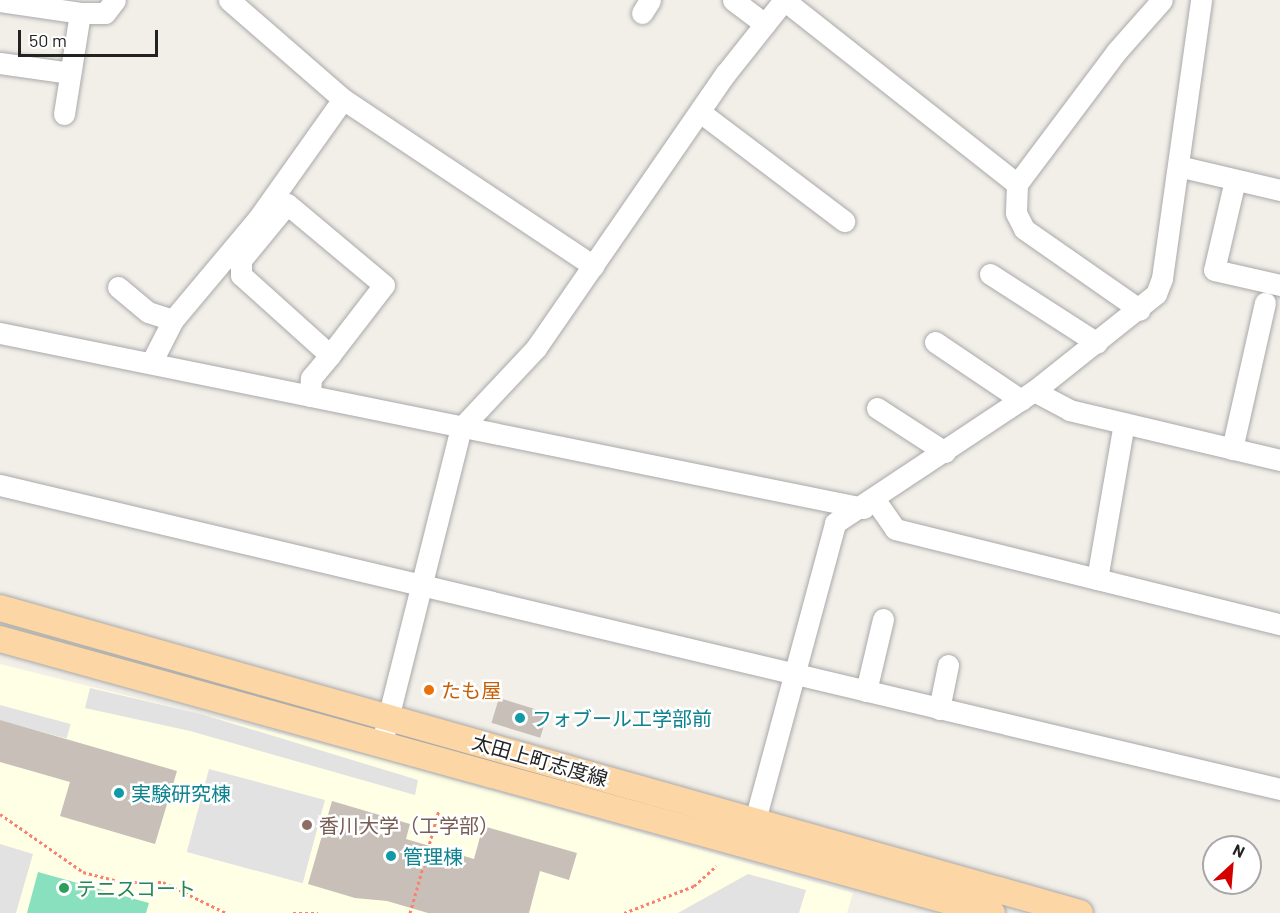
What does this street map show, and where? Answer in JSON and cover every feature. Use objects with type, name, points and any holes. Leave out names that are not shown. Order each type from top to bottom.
[{"type":"main road","name":"太田上町志度線","points":[[0,608],[387,717],[752,832],[992,913]]},
{"type":"main road","name":"太田上町志度線","points":[[0,639],[382,742],[1080,913]]},
{"type":"street","points":[[0,1],[80,13],[105,13],[115,0]]},
{"type":"street","points":[[229,0],[343,99],[592,266]]},
{"type":"street","points":[[733,0],[765,24]]},
{"type":"street","points":[[382,742],[419,585],[461,428],[536,348],[700,112],[784,0],[1017,184]]},
{"type":"street","points":[[1140,310],[1024,229],[1017,213],[1017,184],[1116,52],[1162,0]]},
{"type":"street","points":[[752,832],[793,674],[836,523],[869,504],[945,452],[1097,344],[1140,310],[1162,278],[1201,0]]},
{"type":"street","points":[[64,114],[80,13]]},
{"type":"street","points":[[0,63],[70,73]]},
{"type":"street","points":[[152,363],[174,320],[258,220],[343,99]]},
{"type":"street","points":[[700,112],[844,221]]},
{"type":"street","points":[[1178,166],[1280,190]]},
{"type":"street","points":[[1235,180],[1214,270],[1280,285]]},
{"type":"street","points":[[310,396],[311,378],[330,355],[384,285],[287,204],[241,260],[241,275],[330,355]]},
{"type":"street","points":[[990,274],[1097,344]]},
{"type":"street","points":[[118,287],[148,312],[174,320]]},
{"type":"street","points":[[1232,449],[1265,303]]},
{"type":"street","points":[[0,333],[461,428],[869,504],[895,529],[1280,624]]},
{"type":"street","points":[[935,342],[1028,395],[1069,410],[1280,460]]},
{"type":"street","points":[[877,408],[945,452]]},
{"type":"street","points":[[1096,579],[1124,423]]},
{"type":"street","points":[[0,485],[1280,789]]},
{"type":"street","points":[[866,692],[883,619]]},
{"type":"street","points":[[939,709],[948,665]]},
{"type":"path","points":[[410,913],[439,810]]},
{"type":"path","points":[[0,814],[83,872],[122,882],[163,882],[226,913]]},
{"type":"path","points":[[625,913],[694,886],[716,866]]},
{"type":"path","points":[[294,913],[318,913]]},
{"type":"shaded area","name":"香川大学（工学部）","points":[[0,664],[377,758],[853,893],[847,913],[0,913]]},
{"type":"shaded area","points":[[90,688],[201,714],[418,780],[415,795],[190,731],[85,708]]},
{"type":"shaded area","points":[[0,705],[71,724],[67,738],[0,721]]},
{"type":"shaded area","points":[[209,769],[325,800],[303,883],[187,852]]},
{"type":"shaded area","points":[[0,844],[33,854],[16,913],[0,913]]},
{"type":"shaded area","points":[[748,874],[806,890],[799,913],[678,913]]},
{"type":"green space","name":"テニスコート","points":[[38,872],[149,903],[146,913],[27,913]]},
{"type":"building","name":"フォブール工学部前","points":[[499,698],[548,713],[540,738],[491,723]]},
{"type":"building","name":"実験研究棟","points":[[0,720],[177,771],[155,844],[60,816],[70,782],[0,762]]},
{"type":"building","name":"管理棟","points":[[332,801],[410,824],[406,839],[474,859],[483,826],[577,853],[569,880],[540,871],[529,913],[428,913],[387,901],[355,898],[308,884]]},
{"type":"place","name":"たも屋","points":[[429,690]]},
{"type":"place","name":"フォブール工学部前","points":[[520,718]]},
{"type":"place","name":"実験研究棟","points":[[119,793]]},
{"type":"place","name":"香川大学（工学部）","points":[[307,825]]},
{"type":"place","name":"管理棟","points":[[391,856]]},
{"type":"place","name":"テニスコート","points":[[64,888]]}]
